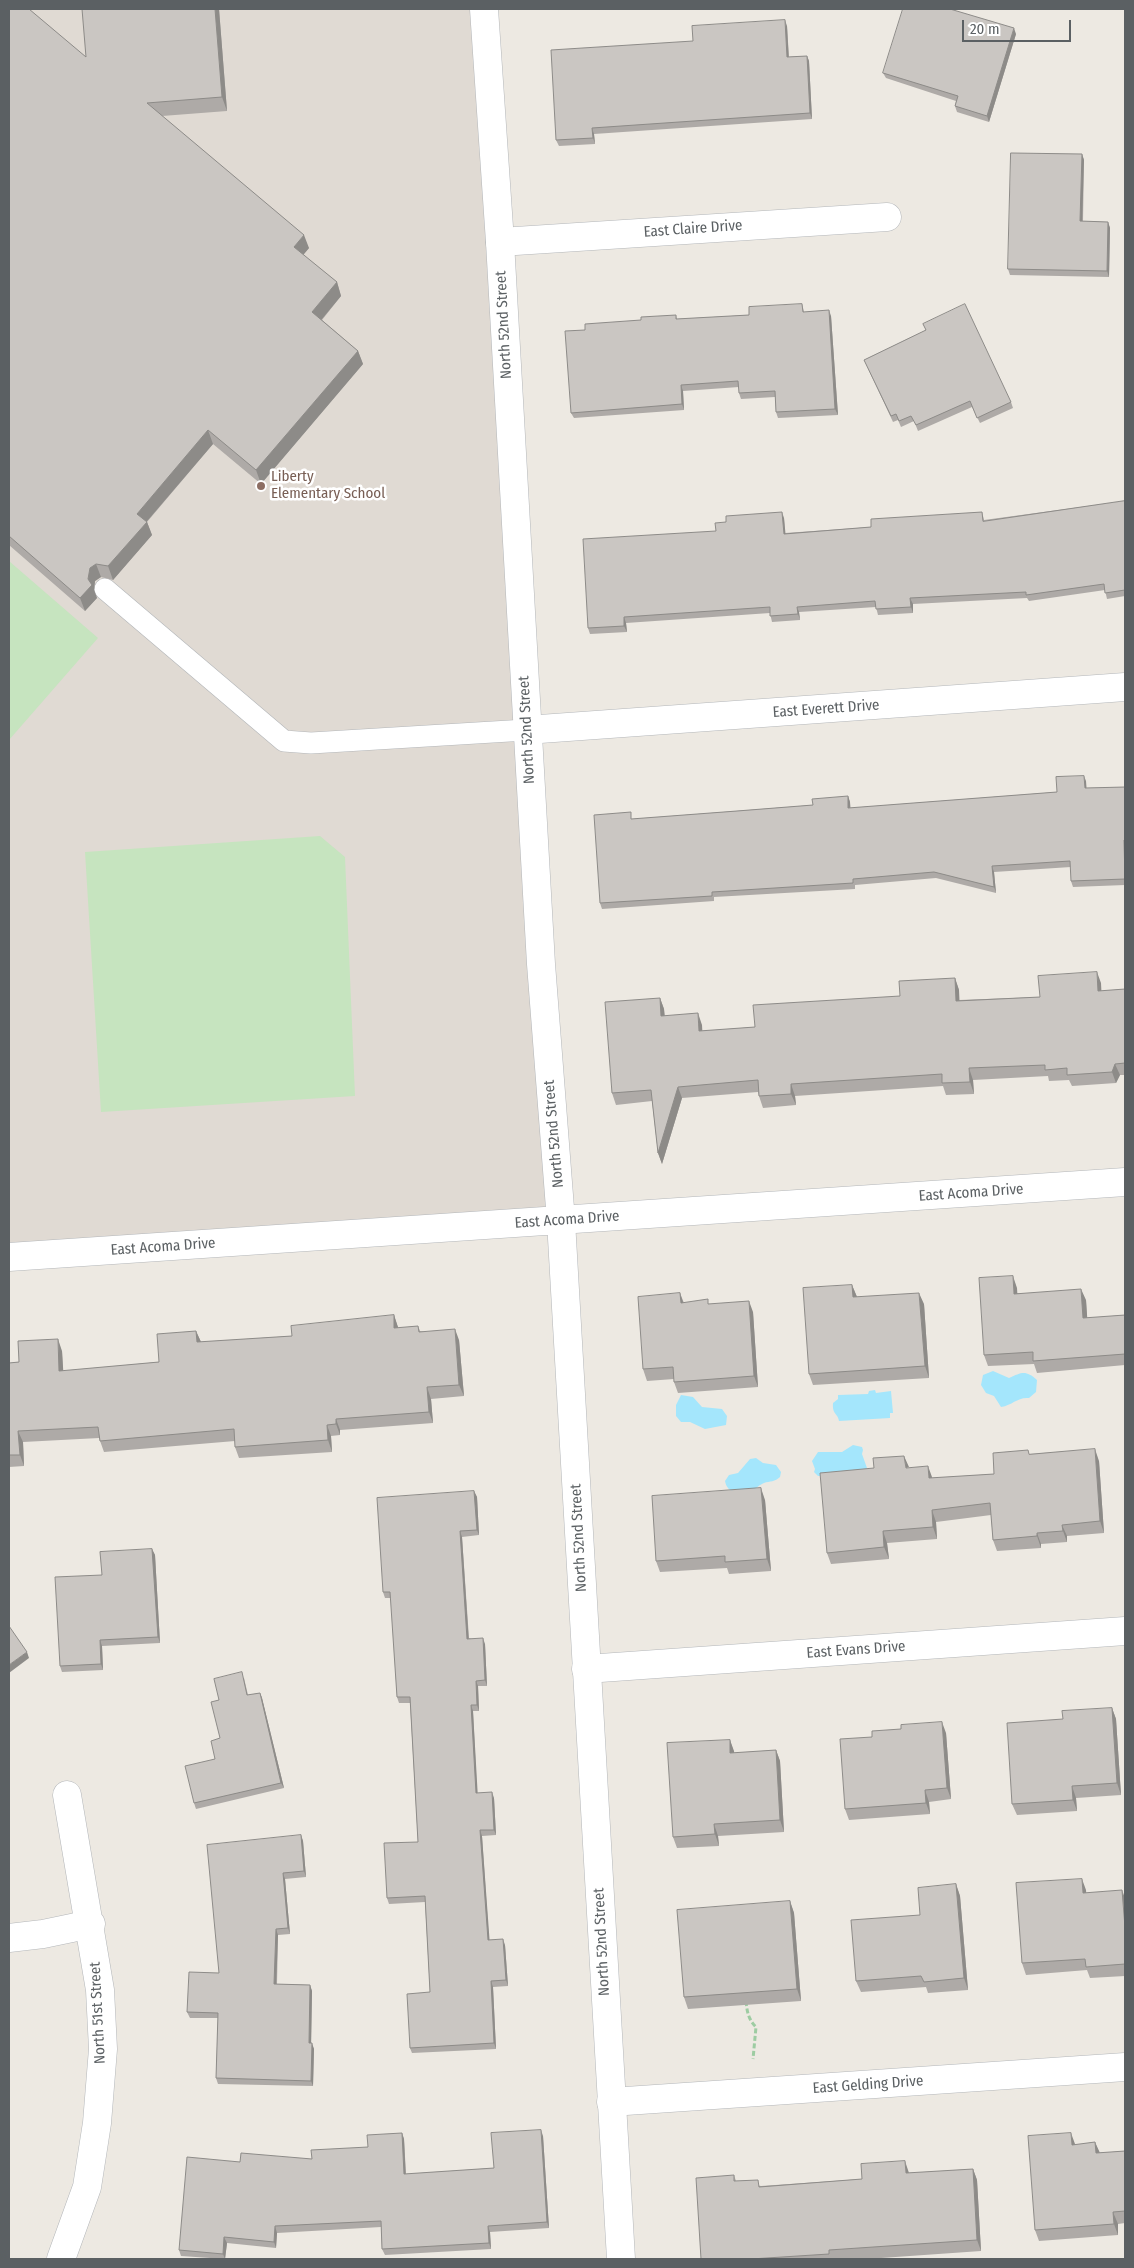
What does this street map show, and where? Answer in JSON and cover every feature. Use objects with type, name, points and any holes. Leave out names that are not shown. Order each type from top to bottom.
[{"type":"street","name":"North 52nd Street","points":[[484,9],[500,242],[526,730],[541,964],[561,1220],[621,2259]]},
{"type":"street","name":"East Claire Drive","points":[[500,242],[886,216]]},
{"type":"street","name":"East Everett Drive","points":[[526,730],[1125,687]]},
{"type":"street","name":"East Acoma Drive","points":[[9,1257],[1125,1182]]},
{"type":"street","name":"East Evans Drive","points":[[586,1669],[1125,1631]]},
{"type":"street","name":"North 51st Street","points":[[61,2259],[87,2186],[98,2123],[104,2049],[100,1990],[91,1924],[81,1880],[67,1794]]},
{"type":"street","points":[[9,1938],[43,1934],[91,1924]]},
{"type":"street","name":"East Gelding Drive","points":[[611,2102],[1125,2067]]},
{"type":"lane","points":[[105,589],[284,740],[311,744],[526,730]]},
{"type":"path","points":[[746,1999],[747,2012],[751,2022],[756,2027],[753,2062]]},
{"type":"shaded area","name":"Liberty Elementary School","points":[[9,9],[484,9],[561,1221],[9,1257]]},
{"type":"green space","points":[[9,561],[98,638],[9,740]]},
{"type":"green space","points":[[320,836],[345,857],[355,1096],[101,1112],[85,852]]},
{"type":"water","points":[[993,1371],[1009,1378],[1021,1373],[1027,1373],[1037,1380],[1036,1392],[1029,1398],[1001,1407],[994,1396],[986,1393],[981,1385],[983,1375]]},
{"type":"water","points":[[875,1390],[876,1393],[891,1391],[893,1413],[890,1413],[890,1418],[839,1421],[833,1407],[833,1403],[838,1399],[838,1395],[868,1394],[869,1391]]},
{"type":"water","points":[[681,1395],[693,1397],[702,1407],[722,1409],[727,1416],[726,1425],[705,1429],[690,1422],[681,1422],[676,1416],[676,1405]]},
{"type":"water","points":[[853,1445],[862,1447],[862,1454],[867,1468],[863,1474],[818,1476],[814,1472],[815,1469],[812,1461],[818,1452],[842,1452]]},
{"type":"water","points":[[756,1458],[763,1463],[776,1465],[781,1472],[780,1477],[759,1486],[748,1497],[728,1488],[725,1481],[729,1475],[738,1473],[750,1459]]},
{"type":"building","points":[[9,9],[29,9],[86,57],[82,9],[215,9],[222,97],[147,103],[304,235],[294,247],[337,282],[312,312],[358,351],[256,470],[208,430],[137,514],[147,522],[108,566],[96,564],[90,568],[88,579],[92,585],[80,598],[9,536]]},
{"type":"building","points":[[903,9],[950,9],[1014,28],[987,116],[955,106],[958,96],[883,73]]},
{"type":"building","points":[[785,20],[787,57],[807,56],[810,113],[592,128],[593,138],[556,140],[551,50],[693,41],[692,26]]},
{"type":"building","points":[[1011,153],[1082,154],[1080,221],[1108,222],[1107,271],[1008,269]]},
{"type":"building","points":[[802,304],[803,312],[829,310],[835,409],[776,412],[775,391],[739,393],[738,381],[681,385],[682,404],[571,413],[565,331],[585,330],[585,324],[641,320],[641,317],[676,315],[676,319],[749,315],[749,307]]},
{"type":"building","points":[[965,304],[1011,402],[977,418],[970,401],[916,425],[911,416],[899,421],[896,414],[891,416],[864,360],[926,330],[923,324]]},
{"type":"building","points":[[1125,501],[1125,590],[1105,593],[1104,584],[1026,595],[1026,592],[910,598],[911,607],[876,609],[875,601],[797,607],[798,614],[770,616],[770,607],[624,617],[624,626],[588,628],[583,539],[716,531],[715,523],[726,522],[726,516],[782,512],[784,534],[871,527],[871,519],[982,512],[983,521]]},
{"type":"building","points":[[1084,776],[1085,788],[1125,787],[1125,879],[1071,881],[1070,861],[992,866],[994,887],[934,872],[853,879],[853,883],[712,892],[712,896],[600,903],[594,815],[631,812],[631,819],[813,805],[812,799],[848,796],[848,808],[1057,792],[1056,777]]},
{"type":"building","points":[[1097,972],[1098,991],[1125,989],[1125,1063],[1115,1064],[1112,1072],[1067,1075],[1067,1068],[1045,1070],[1045,1065],[969,1068],[970,1082],[942,1083],[942,1074],[791,1084],[791,1094],[759,1096],[758,1080],[678,1087],[658,1153],[651,1090],[612,1093],[605,1002],[660,998],[661,1016],[698,1013],[699,1031],[755,1027],[753,1005],[900,996],[899,981],[955,978],[956,1001],[1040,997],[1038,976]]},
{"type":"building","points":[[1013,1276],[1014,1294],[1081,1289],[1083,1318],[1125,1315],[1125,1354],[1033,1361],[1033,1352],[984,1355],[979,1278]]},
{"type":"building","points":[[852,1285],[853,1297],[919,1293],[925,1366],[809,1374],[803,1288]]},
{"type":"building","points":[[680,1293],[681,1303],[708,1299],[708,1304],[749,1301],[754,1376],[674,1382],[673,1367],[643,1369],[638,1297]]},
{"type":"building","points":[[394,1315],[394,1328],[418,1326],[419,1332],[455,1329],[459,1385],[427,1387],[429,1412],[336,1419],[336,1424],[327,1425],[328,1440],[235,1447],[234,1429],[100,1441],[98,1427],[18,1431],[20,1455],[9,1455],[9,1363],[19,1362],[18,1341],[58,1339],[59,1371],[159,1362],[157,1334],[196,1331],[197,1342],[292,1336],[291,1326]]},
{"type":"building","points":[[1095,1449],[1100,1521],[1062,1525],[1063,1531],[1037,1533],[1037,1536],[993,1540],[990,1503],[932,1510],[933,1527],[883,1531],[884,1547],[827,1553],[820,1473],[874,1468],[873,1458],[904,1456],[906,1468],[928,1466],[929,1478],[994,1474],[993,1453],[1028,1450],[1029,1454]]},
{"type":"building","points":[[761,1488],[767,1559],[725,1562],[725,1556],[656,1561],[652,1496]]},
{"type":"building","points":[[474,1491],[477,1530],[460,1531],[467,1639],[483,1638],[485,1680],[476,1681],[477,1705],[471,1705],[476,1793],[492,1792],[494,1830],[480,1830],[488,1940],[503,1939],[506,1980],[491,1981],[494,2043],[410,2048],[407,1994],[430,1992],[425,1896],[387,1898],[384,1843],[418,1842],[410,1697],[397,1697],[390,1592],[383,1592],[377,1498]]},
{"type":"building","points":[[152,1549],[158,1637],[100,1640],[101,1664],[60,1666],[55,1577],[102,1575],[100,1552]]},
{"type":"building","points":[[9,1626],[27,1652],[9,1665]]},
{"type":"building","points":[[242,1672],[247,1695],[260,1693],[281,1783],[194,1803],[185,1766],[215,1759],[211,1741],[220,1738],[211,1702],[219,1700],[214,1679]]},
{"type":"building","points":[[1112,1708],[1117,1783],[1072,1786],[1073,1800],[1012,1804],[1007,1723],[1063,1719],[1062,1711]]},
{"type":"building","points":[[942,1722],[947,1788],[925,1790],[926,1803],[845,1809],[840,1739],[872,1737],[872,1731],[901,1729],[901,1725]]},
{"type":"building","points":[[730,1740],[730,1753],[776,1750],[780,1820],[714,1824],[715,1834],[673,1837],[667,1743]]},
{"type":"building","points":[[301,1835],[304,1871],[283,1873],[288,1928],[276,1929],[274,1984],[310,1985],[309,2043],[312,2043],[311,2081],[216,2078],[218,2013],[187,2012],[189,1972],[219,1973],[207,1845]]},
{"type":"building","points":[[1082,1879],[1083,1893],[1122,1890],[1125,1964],[1086,1967],[1085,1959],[1022,1963],[1016,1883]]},
{"type":"building","points":[[956,1884],[964,1978],[924,1982],[921,1976],[856,1981],[851,1920],[920,1915],[918,1888]]},
{"type":"building","points":[[790,1901],[797,1989],[684,1997],[677,1910]]},
{"type":"building","points":[[541,2130],[547,2222],[488,2226],[489,2243],[382,2249],[381,2221],[275,2226],[274,2242],[224,2237],[223,2254],[179,2250],[187,2157],[240,2162],[241,2153],[312,2159],[311,2150],[368,2147],[367,2135],[402,2133],[404,2174],[494,2168],[491,2133]]},
{"type":"building","points":[[1071,2133],[1072,2145],[1095,2142],[1096,2153],[1125,2151],[1125,2211],[1113,2212],[1114,2224],[1035,2230],[1028,2136]]},
{"type":"building","points":[[905,2161],[906,2173],[973,2169],[977,2240],[829,2250],[829,2254],[751,2259],[701,2259],[696,2178],[734,2175],[734,2181],[758,2180],[759,2187],[862,2179],[861,2164]]},
{"type":"place","name":"Liberty Elementary School","points":[[261,486]]}]
